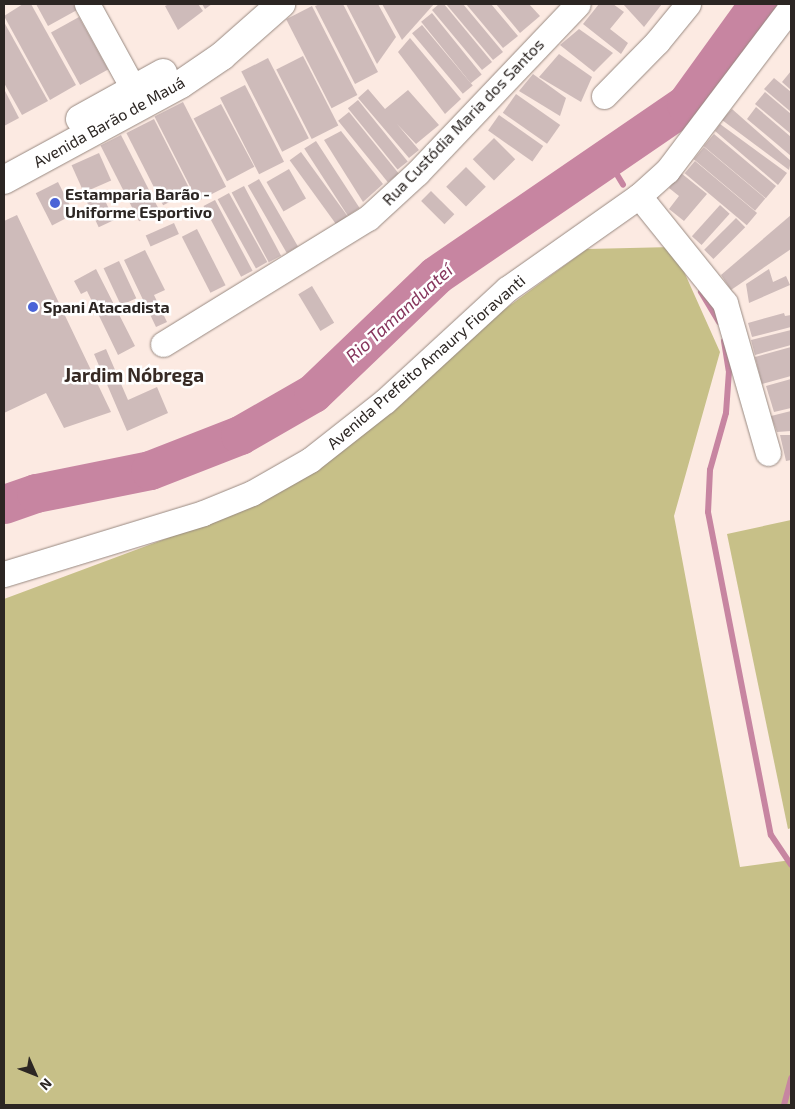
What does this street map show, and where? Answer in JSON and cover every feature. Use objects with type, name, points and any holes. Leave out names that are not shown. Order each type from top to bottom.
[{"type":"main road","name":"Avenida Barão de Mauá","points":[[4,159],[134,90],[218,39],[259,4]]},
{"type":"main road","name":"Avenida Barão de Mauá","points":[[4,180],[182,84],[222,56],[281,4]]},
{"type":"street","points":[[87,4],[134,90]]},
{"type":"street","name":"Rua Custódia Maria dos Santos","points":[[163,344],[368,218],[417,173],[578,4]]},
{"type":"street","points":[[604,96],[656,42],[688,4]]},
{"type":"street","name":"Avenida Prefeito Amaury Fioravanti","points":[[4,574],[203,513],[252,493],[310,460],[385,402],[507,289],[639,196],[668,171],[791,7]]},
{"type":"street","points":[[639,196],[725,303],[768,453]]},
{"type":"shaded area","points":[[673,247],[720,352],[674,516],[740,867],[791,860],[791,1105],[4,1105],[4,599],[216,520],[587,249]]},
{"type":"shaded area","points":[[791,520],[791,828],[788,829],[727,534]]},
{"type":"building","points":[[23,4],[31,4],[76,85],[50,100],[4,16]]},
{"type":"building","points":[[36,4],[73,4],[77,10],[48,26]]},
{"type":"building","points":[[169,4],[198,4],[203,11],[178,30],[165,6]]},
{"type":"building","points":[[202,4],[212,4],[205,9]]},
{"type":"building","points":[[320,4],[343,4],[378,72],[355,84],[315,6]]},
{"type":"building","points":[[346,4],[378,4],[396,37],[377,64]]},
{"type":"building","points":[[382,4],[434,4],[402,40]]},
{"type":"building","points":[[439,4],[444,4],[492,62],[482,70],[432,10]]},
{"type":"building","points":[[446,4],[463,4],[503,52],[493,60]]},
{"type":"building","points":[[466,4],[491,4],[518,36],[503,48]]},
{"type":"building","points":[[496,4],[529,4],[540,16],[520,33]]},
{"type":"building","points":[[599,4],[613,4],[624,12],[610,29],[628,43],[621,54],[583,24]]},
{"type":"building","points":[[623,4],[662,4],[644,27]]},
{"type":"building","points":[[312,6],[357,95],[332,108],[286,19]]},
{"type":"building","points":[[432,13],[482,74],[471,83],[421,22]]},
{"type":"building","points":[[79,17],[108,69],[80,85],[51,33]]},
{"type":"building","points":[[4,22],[48,101],[22,115],[4,83]]},
{"type":"building","points":[[422,25],[473,86],[463,94],[412,33]]},
{"type":"building","points":[[579,29],[613,53],[594,72],[560,45]]},
{"type":"building","points":[[410,38],[461,99],[445,114],[398,52]]},
{"type":"building","points":[[559,54],[592,77],[581,102],[539,77]]},
{"type":"building","points":[[303,56],[338,125],[312,139],[276,70]]},
{"type":"building","points":[[268,58],[309,138],[282,152],[241,72]]},
{"type":"building","points":[[791,71],[791,90],[782,82]]},
{"type":"building","points":[[533,74],[566,98],[560,116],[519,91]]},
{"type":"building","points":[[774,78],[791,92],[791,112],[764,89]]},
{"type":"building","points":[[245,85],[284,162],[259,174],[220,98]]},
{"type":"building","points":[[4,89],[19,118],[4,126]]},
{"type":"building","points":[[368,89],[385,109],[408,90],[439,125],[416,144],[397,124],[419,150],[409,158],[358,98]]},
{"type":"building","points":[[765,92],[791,114],[791,134],[755,104]]},
{"type":"building","points":[[516,94],[560,125],[547,144],[503,113]]},
{"type":"building","points":[[358,100],[408,161],[398,170],[348,108]]},
{"type":"building","points":[[183,102],[226,187],[198,201],[154,117]]},
{"type":"building","points":[[221,104],[254,167],[227,181],[194,119]]},
{"type":"building","points":[[756,107],[791,137],[791,156],[747,119]]},
{"type":"building","points":[[732,109],[791,161],[789,170],[722,120]]},
{"type":"building","points":[[349,112],[399,173],[388,182],[338,121]]},
{"type":"building","points":[[499,115],[543,146],[532,162],[488,131]]},
{"type":"building","points":[[154,119],[191,191],[163,205],[126,133]]},
{"type":"building","points":[[720,124],[787,173],[778,185],[715,131]]},
{"type":"building","points":[[341,131],[383,184],[363,202],[324,140]]},
{"type":"building","points":[[714,134],[776,186],[766,198],[704,146]]},
{"type":"building","points":[[121,135],[160,211],[139,221],[101,145]]},
{"type":"building","points":[[494,138],[515,159],[494,180],[473,159]]},
{"type":"building","points":[[316,141],[360,208],[348,216],[304,149]]},
{"type":"building","points":[[704,147],[765,198],[755,211],[694,159]]},
{"type":"building","points":[[301,152],[347,216],[336,224],[290,160]]},
{"type":"building","points":[[99,153],[111,180],[84,193],[72,165]]},
{"type":"building","points":[[695,161],[757,213],[747,225],[685,173]]},
{"type":"building","points":[[466,167],[486,187],[466,207],[446,187]]},
{"type":"building","points":[[289,169],[306,198],[283,211],[266,182]]},
{"type":"building","points":[[681,173],[707,194],[684,221],[669,209],[679,196],[669,188]]},
{"type":"building","points":[[259,179],[298,247],[287,253],[248,186]]},
{"type":"building","name":"Estamparia Barão - Uniforme Esportivo","points":[[58,182],[74,214],[52,225],[36,193]]},
{"type":"building","points":[[244,186],[281,256],[269,262],[232,193]]},
{"type":"building","points":[[431,191],[454,214],[444,224],[421,201]]},
{"type":"building","points":[[101,192],[114,220],[99,227],[86,199]]},
{"type":"building","points":[[229,193],[267,262],[256,268],[218,199]]},
{"type":"building","points":[[215,200],[253,271],[241,277],[204,206]]},
{"type":"building","points":[[720,205],[730,214],[702,245],[692,236]]},
{"type":"building","name":"Spani Atacadista","points":[[17,215],[111,412],[64,428],[46,393],[4,413],[4,221]]},
{"type":"building","points":[[791,215],[791,249],[731,290],[721,275]]},
{"type":"building","points":[[736,218],[745,227],[713,259],[704,250]]},
{"type":"building","points":[[174,223],[179,234],[151,247],[146,236]]},
{"type":"building","points":[[197,229],[226,285],[210,293],[182,237]]},
{"type":"building","points":[[145,250],[165,290],[154,295],[167,322],[156,327],[124,260]]},
{"type":"building","points":[[119,261],[136,298],[121,305],[104,268]]},
{"type":"building","points":[[96,269],[135,346],[118,355],[87,291],[81,294],[74,281]]},
{"type":"building","points":[[769,269],[773,282],[786,276],[790,285],[749,303],[746,284]]},
{"type":"building","points":[[312,286],[334,323],[320,331],[298,294]]},
{"type":"building","points":[[784,313],[785,316],[791,315],[791,327],[752,337],[748,323]]},
{"type":"building","points":[[791,330],[791,345],[755,355],[751,340]]},
{"type":"building","points":[[791,347],[791,376],[762,384],[755,357]]},
{"type":"building","points":[[106,349],[128,400],[157,387],[168,413],[127,431],[94,354]]},
{"type":"building","points":[[791,379],[791,408],[774,412],[766,386]]},
{"type":"building","points":[[791,411],[791,431],[777,432],[771,416]]},
{"type":"building","points":[[780,435],[791,435],[791,460],[786,461]]},
{"type":"waterway","name":"Rio Tamanduateí","points":[[4,504],[36,493],[150,470],[240,435],[313,393],[436,275],[686,104],[758,4]]},
{"type":"waterway","points":[[607,158],[623,185]]},
{"type":"waterway","points":[[701,292],[719,322]]},
{"type":"waterway","points":[[724,341],[729,371],[726,413],[710,470],[708,512],[771,835],[791,865]]},
{"type":"waterway","points":[[784,1105],[791,1078]]},
{"type":"place","name":"Estamparia Barão - Uniforme Esportivo","points":[[55,203]]},
{"type":"place","name":"Spani Atacadista","points":[[33,307]]},
{"type":"district","name":"Jardim Nóbrega","points":[[134,375]]}]
